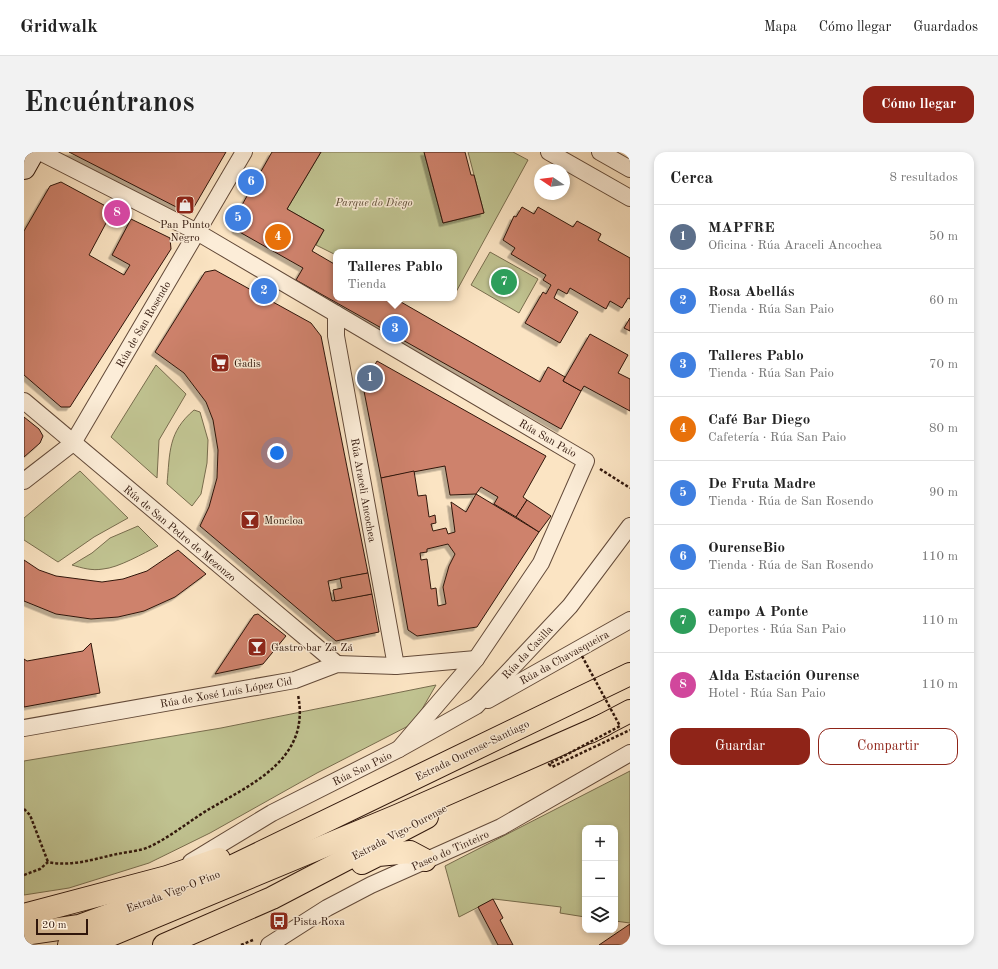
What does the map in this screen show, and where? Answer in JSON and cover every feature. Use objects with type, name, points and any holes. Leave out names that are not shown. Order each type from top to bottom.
[{"type":"highway","name":"Estrada Ourense-Santiago","points":[[315,828],[630,674]]},
{"type":"highway","name":"Estrada Vigo-Ourense","points":[[164,945],[272,898],[630,711]]},
{"type":"highway","points":[[69,945],[108,936],[399,815],[604,725]]},
{"type":"highway","points":[[24,915],[167,877],[315,828]]},
{"type":"highway","name":"Estrada Vigo-O Pino","points":[[24,934],[86,924],[204,880],[315,828]]},
{"type":"highway","points":[[272,898],[336,876],[378,855],[410,852],[425,860]]},
{"type":"main road","points":[[24,168],[33,152]]},
{"type":"street","name":"Rúa San Paio","points":[[40,152],[197,232],[586,461],[541,563],[476,659],[399,749],[272,812],[167,877]]},
{"type":"street","name":"Rúa de San Rosendo","points":[[24,481],[74,443],[244,152]]},
{"type":"street","points":[[549,152],[630,198]]},
{"type":"street","points":[[600,152],[630,170]]},
{"type":"street","name":"Rúa Araceli Ancochea","points":[[336,314],[336,336],[396,666]]},
{"type":"street","name":"Rúa de San Pedro de Mezonzo","points":[[24,401],[337,664]]},
{"type":"street","name":"Rúa da Casilla","points":[[399,749],[476,706],[570,606],[630,526]]},
{"type":"street","name":"Rúa da Chavasqueira","points":[[476,706],[630,620]]},
{"type":"street","name":"Rúa de Xosé Luís López Cid","points":[[24,728],[295,680],[337,664],[396,666],[476,659]]},
{"type":"street","name":"Paseo do Tinteiro","points":[[269,945],[328,908],[371,885],[501,827],[630,753]]},
{"type":"path","points":[[600,469],[630,488]]},
{"type":"path","points":[[582,656],[620,726],[549,764],[552,767],[630,730]]},
{"type":"path","points":[[48,862],[58,864],[74,864],[148,848],[172,835],[204,812],[266,775],[285,754],[298,730],[300,706],[295,680]]},
{"type":"path","points":[[24,809],[30,815],[48,862]]},
{"type":"path","points":[[24,875],[40,869],[48,862]]},
{"type":"green space","name":"Parque do Diego","points":[[321,152],[424,152],[443,223],[484,213],[468,152],[513,152],[528,160],[457,290],[457,249],[333,249],[333,254],[316,245],[324,230],[287,209]]},
{"type":"green space","points":[[490,252],[538,279],[519,313],[471,285]]},
{"type":"green space","points":[[156,365],[186,394],[159,440],[157,478],[111,437]]},
{"type":"green space","points":[[194,410],[200,412],[208,440],[207,463],[201,494],[192,506],[167,484],[172,443],[179,426]]},
{"type":"green space","points":[[80,471],[128,518],[94,537],[58,562],[24,540],[24,518]]},
{"type":"green space","points":[[138,526],[158,546],[131,560],[109,568],[99,570],[72,565],[92,553],[110,538]]},
{"type":"green space","points":[[436,685],[414,723],[317,773],[210,833],[149,863],[69,888],[24,895],[24,761],[221,728]]},
{"type":"green space","points":[[630,771],[630,923],[618,921],[618,825],[582,825],[582,917],[560,913],[561,907],[494,899],[459,917],[445,866]]},
{"type":"building","points":[[69,152],[226,152],[194,207],[184,211]]},
{"type":"building","points":[[272,152],[321,152],[287,209],[324,230],[312,251],[333,263],[333,301],[296,280],[303,268],[236,230],[234,219]]},
{"type":"building","points":[[424,152],[465,152],[471,175],[474,175],[484,213],[443,223]]},
{"type":"building","points":[[61,182],[113,210],[89,255],[124,275],[130,265],[112,255],[131,219],[170,238],[171,249],[70,407],[61,407],[24,375],[24,231],[50,186]]},
{"type":"building","points":[[522,207],[534,214],[538,207],[573,227],[577,221],[601,234],[598,240],[630,258],[630,299],[628,298],[622,308],[610,301],[606,309],[570,288],[567,294],[558,289],[554,298],[578,312],[560,343],[525,323],[543,292],[546,294],[551,285],[543,280],[546,275],[511,254],[515,248],[503,240],[514,216],[516,217]]},
{"type":"building","points":[[215,270],[311,323],[321,336],[368,573],[328,581],[332,601],[372,594],[379,632],[336,641],[200,526],[209,507],[217,478],[218,450],[213,420],[206,402],[184,373],[155,352],[205,272]]},
{"type":"building","points":[[333,301],[399,301],[540,382],[548,367],[565,377],[563,381],[581,391],[561,429]]},
{"type":"building","points":[[630,318],[630,331],[624,328]]},
{"type":"building","points":[[590,334],[628,355],[618,373],[630,379],[630,411],[584,386],[581,391],[563,381]]},
{"type":"building","points":[[377,361],[546,456],[523,497],[527,500],[516,517],[494,504],[498,497],[481,487],[476,494],[450,495],[445,466],[381,478],[363,386]]},
{"type":"building","points":[[24,417],[39,429],[43,436],[40,443],[24,457]]},
{"type":"building","points":[[414,471],[418,496],[426,495],[429,517],[435,515],[436,523],[431,524],[433,531],[446,528],[448,534],[455,532],[451,502],[466,512],[476,494],[539,532],[477,627],[417,636],[408,630],[381,478]],"holes":[[[448,544],[455,554],[449,566],[443,587],[446,604],[438,606],[436,588],[431,589],[427,559],[421,560],[420,553],[427,552],[427,549]]]},
{"type":"building","points":[[527,500],[551,516],[539,532],[516,517]]},
{"type":"building","points":[[178,550],[206,574],[175,597],[144,611],[118,617],[91,619],[56,614],[24,601],[24,560],[39,570],[56,576],[102,582],[123,579],[147,571]]},
{"type":"building","points":[[368,573],[372,594],[335,601],[333,590],[342,588],[340,578]]},
{"type":"building","points":[[258,614],[286,636],[263,664],[215,674],[254,615]]},
{"type":"building","points":[[91,643],[100,693],[24,707],[24,659],[27,661],[83,651]]},
{"type":"building","points":[[493,899],[503,918],[500,920],[513,945],[498,945],[478,907]]},
{"type":"building","points":[[630,924],[630,945],[599,945],[618,933]]},
{"type":"place","name":"OurenseBio","points":[[251,182]]},
{"type":"place","name":"Pan Punto Negro","points":[[185,205]]},
{"type":"place","name":"Alda Estación Ourense","points":[[117,213]]},
{"type":"place","name":"De Fruta Madre","points":[[238,218]]},
{"type":"place","name":"Café Bar Diego","points":[[278,237]]},
{"type":"place","name":"campo A Ponte","points":[[504,282]]},
{"type":"place","name":"Rosa Abellás","points":[[264,291]]},
{"type":"place","name":"Talleres Pablo","points":[[395,329]]},
{"type":"place","name":"Gadis","points":[[220,363]]},
{"type":"place","name":"MAPFRE","points":[[370,378]]},
{"type":"place","name":"Moncloa","points":[[250,520]]},
{"type":"place","name":"Gastro bar Za Zá","points":[[257,647]]},
{"type":"place","name":"Pista Roxa","points":[[279,921]]}]
